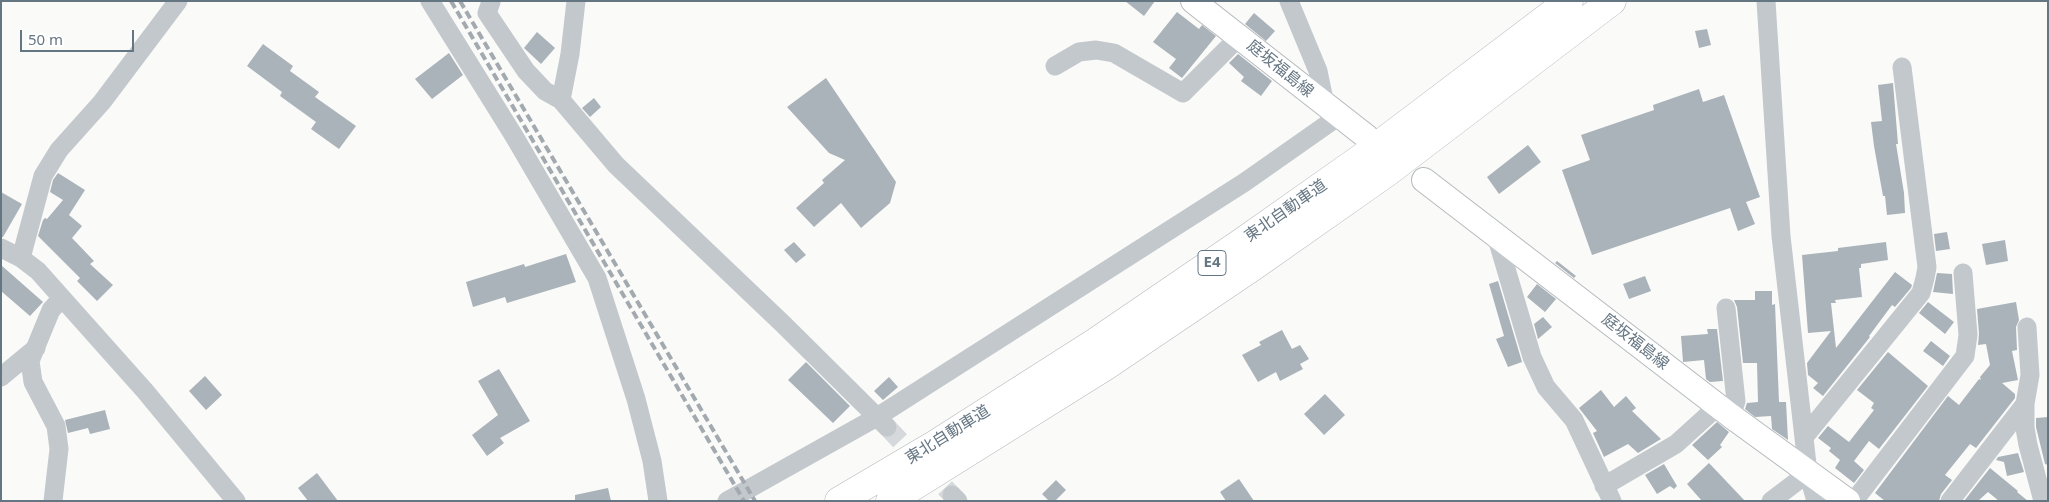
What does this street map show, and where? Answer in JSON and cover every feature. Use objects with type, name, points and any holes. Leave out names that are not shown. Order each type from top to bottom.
[{"type":"highway","name":"東北自動車道","points":[[839,501],[934,445],[1060,365],[1192,276],[1364,156],[1569,1]]},
{"type":"highway","name":"東北自動車道","points":[[890,501],[1098,371],[1254,266],[1385,174],[1612,1]]},
{"type":"main road","name":"庭坂福島線","points":[[1193,1],[1367,137]]},
{"type":"main road","name":"庭坂福島線","points":[[1424,180],[1725,411],[1848,501]]},
{"type":"street","points":[[20,258],[43,176],[59,150],[102,102],[178,1]]},
{"type":"street","points":[[430,1],[514,136],[597,278],[636,399],[652,462],[658,501]]},
{"type":"street","points":[[561,100],[570,54],[576,1]]},
{"type":"street","points":[[727,501],[882,422],[1245,182],[1332,110],[1289,1]]},
{"type":"street","points":[[1766,1],[1781,236],[1808,473],[1816,501]]},
{"type":"street","points":[[491,2],[487,14],[526,71],[546,91],[561,100],[616,165],[783,324],[882,422]]},
{"type":"street","points":[[1056,66],[1079,52],[1096,50],[1114,53],[1183,93],[1239,37]]},
{"type":"street","points":[[1805,436],[1920,293],[1925,278],[1927,267],[1902,67]]},
{"type":"street","points":[[1496,235],[1532,357],[1546,387],[1574,420],[1608,493],[1725,411],[1736,401],[1726,308]]},
{"type":"street","points":[[1,248],[20,258],[38,271],[145,391],[236,501]]},
{"type":"street","points":[[1854,501],[1965,356],[1968,335],[1963,273]]},
{"type":"street","points":[[53,501],[59,449],[56,426],[33,382],[30,361],[52,310],[61,298]]},
{"type":"street","points":[[2027,327],[2030,374],[2025,404],[2025,428],[2044,501]]},
{"type":"street","points":[[1,377],[36,348]]},
{"type":"street","points":[[1950,501],[2025,404]]},
{"type":"street","points":[[1771,501],[1808,473]]},
{"type":"building","points":[[1125,1],[1155,1],[1144,16]]},
{"type":"building","points":[[1177,12],[1199,29],[1202,25],[1216,36],[1182,78],[1169,68],[1176,59],[1153,42]]},
{"type":"building","points":[[1254,13],[1275,31],[1266,41],[1245,24]]},
{"type":"building","points":[[1707,29],[1711,45],[1699,48],[1695,31]]},
{"type":"building","points":[[537,32],[555,48],[541,64],[524,48]]},
{"type":"building","points":[[263,44],[293,66],[290,71],[319,92],[315,97],[356,126],[339,149],[311,129],[316,122],[280,96],[282,92],[247,66]]},
{"type":"building","points":[[449,53],[463,75],[432,99],[415,79]]},
{"type":"building","points":[[1238,54],[1272,81],[1261,96],[1241,81],[1244,77],[1229,63]]},
{"type":"building","points":[[826,78],[896,182],[890,203],[861,228],[841,203],[814,227],[796,208],[824,183],[822,180],[845,160],[829,153],[787,107]]},
{"type":"building","points":[[1893,83],[1898,144],[1896,144],[1904,193],[1905,213],[1887,215],[1871,122],[1882,121],[1878,85]]},
{"type":"building","points":[[1699,89],[1703,102],[1724,95],[1760,197],[1746,202],[1755,224],[1738,231],[1730,208],[1592,255],[1562,170],[1590,160],[1581,135],[1654,110],[1653,105]]},
{"type":"building","points":[[594,98],[601,107],[590,117],[582,108]]},
{"type":"building","points":[[1528,145],[1541,162],[1499,194],[1487,177]]},
{"type":"building","points":[[58,173],[85,190],[69,215],[82,226],[72,238],[94,261],[90,264],[113,285],[97,301],[77,281],[80,278],[38,236],[43,220],[47,219],[63,200],[50,192],[53,180]]},
{"type":"building","points":[[1,192],[22,204],[3,237],[1,237]]},
{"type":"building","points":[[1947,232],[1950,249],[1936,251],[1934,234]]},
{"type":"building","points":[[2005,240],[2008,261],[1986,265],[1982,244]]},
{"type":"building","points":[[794,242],[806,255],[796,263],[784,250]]},
{"type":"building","points":[[1886,242],[1888,260],[1861,264],[1861,268],[1859,268],[1862,297],[1835,300],[1836,303],[1831,303],[1836,348],[1895,272],[1912,285],[1911,288],[1895,307],[1892,305],[1870,337],[1823,396],[1813,388],[1818,383],[1808,375],[1807,363],[1831,331],[1808,333],[1802,255],[1838,251],[1838,248]]},
{"type":"building","points":[[566,254],[576,282],[507,303],[505,297],[473,307],[466,282],[524,264],[525,267]]},
{"type":"building","points":[[1557,261],[1576,276],[1574,278],[1555,263]]},
{"type":"building","points":[[1,265],[43,302],[30,316],[1,291]]},
{"type":"building","points":[[1937,273],[1952,274],[1953,294],[1933,292]]},
{"type":"building","points":[[1645,276],[1651,291],[1629,299],[1623,284]]},
{"type":"building","points":[[1498,281],[1522,362],[1508,367],[1496,339],[1504,336],[1489,284]]},
{"type":"building","points":[[1537,284],[1556,299],[1545,312],[1527,297]]},
{"type":"building","points":[[1755,291],[1772,291],[1772,305],[1775,304],[1779,402],[1786,402],[1788,440],[1772,429],[1771,416],[1755,417],[1745,409],[1747,403],[1758,402],[1757,363],[1743,363],[1737,307],[1734,300],[1755,300]]},
{"type":"building","points":[[1928,302],[1954,322],[1945,334],[1919,313]]},
{"type":"building","points":[[2016,302],[2019,320],[2016,327],[2017,350],[2012,351],[2018,380],[2002,383],[2015,394],[2015,398],[1976,448],[1970,444],[1945,475],[1952,480],[1941,494],[1939,501],[1885,501],[1875,493],[1948,396],[1959,405],[1979,379],[1981,380],[1980,377],[1990,365],[1986,344],[1978,345],[1977,309]]},
{"type":"building","points":[[1543,317],[1552,327],[1538,339],[1534,324]]},
{"type":"building","points":[[1707,329],[1717,329],[1723,381],[1710,382],[1706,379],[1704,360],[1683,362],[1681,336],[1708,334]]},
{"type":"building","points":[[1282,330],[1292,349],[1300,345],[1309,359],[1300,364],[1303,369],[1280,381],[1276,372],[1258,382],[1242,355],[1261,345],[1259,342]]},
{"type":"building","points":[[1931,341],[1950,356],[1943,366],[1923,351]]},
{"type":"building","points":[[1888,352],[1928,386],[1879,449],[1869,441],[1854,461],[1864,470],[1854,483],[1835,468],[1840,460],[1829,451],[1831,448],[1818,438],[1828,426],[1849,442],[1874,410],[1871,408],[1874,403],[1857,390]]},
{"type":"building","points":[[806,362],[850,406],[833,423],[788,380]]},
{"type":"building","points":[[499,369],[530,421],[500,438],[504,443],[487,456],[472,435],[498,415],[478,381]]},
{"type":"building","points":[[205,376],[222,395],[206,410],[189,391]]},
{"type":"building","points":[[889,377],[898,387],[883,400],[874,391]]},
{"type":"building","points":[[1601,390],[1614,407],[1626,396],[1636,408],[1632,411],[1661,439],[1638,453],[1628,444],[1604,457],[1593,433],[1597,431],[1579,408]]},
{"type":"building","points":[[1325,394],[1345,415],[1324,435],[1304,414]]},
{"type":"building","points":[[105,410],[110,429],[90,434],[88,428],[68,433],[65,420]]},
{"type":"building","points":[[2048,417],[2048,465],[2045,464],[2036,427],[2036,418]]},
{"type":"building","points":[[1717,422],[1729,432],[1720,445],[1722,447],[1708,460],[1692,445]]},
{"type":"building","points":[[2018,453],[2024,472],[2007,476],[2004,462],[1996,460],[1998,457]]},
{"type":"building","points":[[1709,463],[1745,501],[1702,501],[1687,484]]},
{"type":"building","points":[[1664,464],[1677,486],[1674,489],[1670,486],[1657,494],[1645,475]]},
{"type":"building","points":[[1990,468],[2028,501],[1999,501],[1988,492],[1978,501],[1964,501]]},
{"type":"building","points":[[317,473],[338,501],[308,501],[298,488]]},
{"type":"building","points":[[1239,479],[1254,501],[1226,501],[1220,492]]},
{"type":"building","points":[[1056,480],[1066,490],[1055,501],[1049,501],[1042,494]]},
{"type":"building","points":[[608,488],[611,501],[575,501],[575,495]]},
{"type":"tunnel","points":[[887,427],[952,495]]},
{"type":"railway","points":[[451,1],[744,501]]},
{"type":"railway","points":[[460,1],[755,501]]}]
